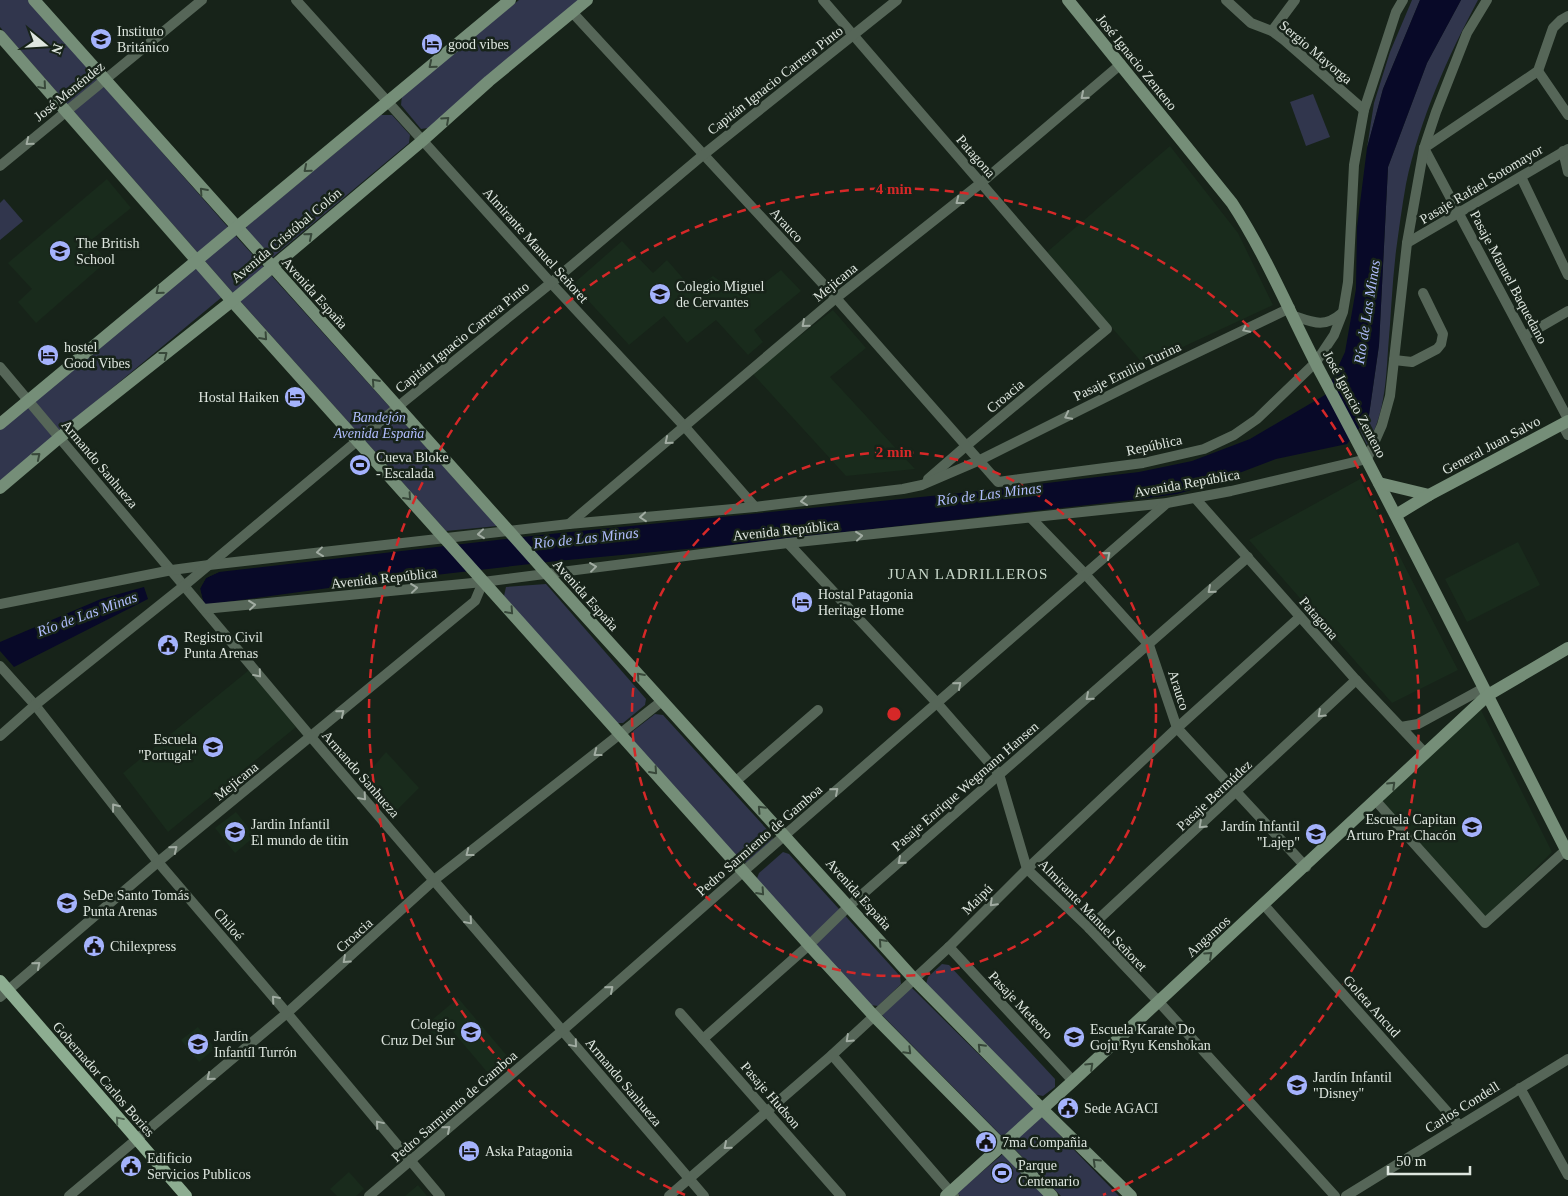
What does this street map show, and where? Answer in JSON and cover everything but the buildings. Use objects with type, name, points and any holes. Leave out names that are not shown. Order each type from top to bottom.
[{"type":"main road","name":"Avenida España","points":[[34,0],[543,570],[735,782],[785,834],[914,979],[1131,1196]]},
{"type":"main road","points":[[0,424],[510,0]]},
{"type":"main road","name":"Avenida Cristóbal Colón","points":[[0,488],[59,438],[272,268],[422,141],[489,81],[587,0]]},
{"type":"main road","name":"José Ignacio Zenteno","points":[[1068,0],[1232,203],[1250,231],[1567,850]]},
{"type":"main road","points":[[0,36],[232,301],[809,945],[874,1016],[1052,1196]]},
{"type":"main road","name":"General Juan Salvo","points":[[1396,515],[1429,495],[1567,425]]},
{"type":"main road","points":[[1379,483],[1429,495]]},
{"type":"main road","name":"Angamos","points":[[950,1195],[1158,1001],[1306,867],[1486,692],[1568,648]]},
{"type":"main road","name":"Gobernador Carlos Bories","points":[[3,989],[186,1196]]},
{"type":"street","name":"José Menéndez","points":[[0,166],[202,0]]},
{"type":"street","name":"Almirante Manuel Señoret","points":[[296,0],[551,283],[685,427],[755,507]]},
{"type":"street","name":"Patagona","points":[[824,0],[1107,329]]},
{"type":"street","name":"Capitán Ignacio Carrera Pinto","points":[[0,736],[35,705],[185,585],[357,440],[551,283],[703,155],[898,0]]},
{"type":"street","name":"Sergio Mayorga","points":[[1226,0],[1251,23],[1272,31],[1284,40],[1364,110]]},
{"type":"street","points":[[1272,31],[1295,0]]},
{"type":"street","points":[[1316,362],[1334,335],[1343,312],[1348,282],[1354,165],[1364,110],[1396,12],[1403,0]]},
{"type":"street","points":[[1367,459],[1382,425],[1390,396],[1407,243],[1424,148],[1467,33],[1487,0]]},
{"type":"street","name":"Arauco","points":[[572,12],[836,298],[978,461]]},
{"type":"street","points":[[1424,148],[1538,71],[1553,28],[1568,16]]},
{"type":"street","name":"Mejicana","points":[[569,524],[836,298],[981,183],[1121,64]]},
{"type":"street","points":[[1538,71],[1568,115]]},
{"type":"street","name":"Pasaje Manuel Baquedano","points":[[1424,148],[1525,336],[1567,425]]},
{"type":"street","points":[[1566,150],[1568,172]]},
{"type":"street","name":"Pasaje Rafael Sotomayor","points":[[1407,243],[1566,150]]},
{"type":"street","points":[[1521,177],[1568,274]]},
{"type":"street","points":[[1394,360],[1412,362],[1436,349],[1441,344],[1443,334],[1424,293]]},
{"type":"street","points":[[1525,336],[1568,311]]},
{"type":"street","points":[[1292,312],[1315,324],[1334,320],[1343,312]]},
{"type":"street","name":"Pasaje Emilio Turina","points":[[922,485],[978,461],[1155,373],[1292,312]]},
{"type":"street","name":"Croacia","points":[[922,485],[1107,329]]},
{"type":"street","name":"República","points":[[978,461],[998,482],[1143,464],[1204,448],[1234,435],[1257,419],[1316,362]]},
{"type":"street","name":"Armando Sanhueza","points":[[0,367],[311,737],[704,1196]]},
{"type":"street","name":"Avenida República","points":[[204,609],[788,543],[1167,503],[1367,459]]},
{"type":"street","name":"Avenida República","points":[[0,604],[210,564],[511,533],[569,524],[755,507],[922,485]]},
{"type":"street","name":"Patagona","points":[[1195,498],[1356,680],[1425,753]]},
{"type":"street","name":"Pedro Sarmiento de Gamboa","points":[[369,1196],[563,1030],[785,834],[1167,503]]},
{"type":"street","name":"Arauco","points":[[1031,518],[1149,645],[1177,728],[1306,867]]},
{"type":"street","name":"Almirante Manuel Señoret","points":[[788,543],[937,703],[999,774],[1027,869],[1089,928],[1158,1001],[1335,1196]]},
{"type":"street","name":"Pasaje Enrique Wegmann Hansen","points":[[703,1039],[809,945],[849,906],[1248,558]]},
{"type":"street","name":"Mejicana","points":[[3,989],[475,601],[480,578]]},
{"type":"street","name":"Maipú","points":[[669,1196],[832,1055],[949,947],[1027,869],[1177,728],[1300,617]]},
{"type":"street","name":"Chiloé","points":[[0,666],[35,705],[158,862],[440,1196]]},
{"type":"street","name":"Pasaje Bermúdez","points":[[1089,928],[1237,793],[1356,680]]},
{"type":"street","points":[[1402,727],[1418,724],[1486,692]]},
{"type":"street","name":"Croacia","points":[[69,1196],[287,1013],[434,880],[662,701]]},
{"type":"street","points":[[735,782],[818,710]]},
{"type":"street","points":[[1376,801],[1486,923],[1567,850]]},
{"type":"street","name":"Goleta Ancud","points":[[1264,905],[1459,1125]]},
{"type":"street","name":"Pasaje Meteoro","points":[[949,947],[1074,1081]]},
{"type":"street","name":"Pasaje Hudson","points":[[680,1013],[841,1196]]},
{"type":"street","points":[[832,1055],[950,1195]]},
{"type":"street","name":"Carlos Condell","points":[[1346,1196],[1568,1059]]},
{"type":"street","points":[[1520,1088],[1568,1176]]},
{"type":"shaded area","points":[[1170,146],[1238,233],[1273,305],[1144,365],[1047,252]]},
{"type":"shaded area","name":"The British School","points":[[107,179],[131,208],[90,241],[107,261],[36,323],[18,302],[32,289],[8,263]]},
{"type":"shaded area","name":"Colegio Miguel de Cervantes","points":[[622,241],[653,273],[667,260],[693,290],[713,276],[744,298],[781,270],[801,291],[754,330],[763,342],[748,355],[716,320],[687,343],[664,316],[629,345],[573,284]]},
{"type":"shaded area","points":[[833,310],[866,348],[830,377],[915,469],[846,476],[752,373]]},
{"type":"shaded area","points":[[1360,479],[1458,670],[1392,703],[1249,540]]},
{"type":"shaded area","points":[[1518,542],[1540,585],[1467,622],[1445,579]]},
{"type":"shaded area","name":"Escuela \"Portugal\"","points":[[249,670],[296,727],[168,832],[123,773]]},
{"type":"shaded area","name":"Escuela Capitan Arturo Prat Chacón","points":[[1480,708],[1552,852],[1486,918],[1381,802]]},
{"type":"shaded area","points":[[386,752],[419,788],[395,812],[363,779]]},
{"type":"shaded area","name":"Jardin Infantil El mundo de titin","points":[[236,812],[255,836],[235,853],[215,828]]},
{"type":"shaded area","name":"Colegio Cruz Del Sur","points":[[458,998],[508,1057],[488,1073],[449,1027],[436,1038],[425,1026]]},
{"type":"shaded area","name":"Jardín Infantíl Turrón","points":[[198,1027],[215,1048],[199,1062],[181,1040]]},
{"type":"shaded area","points":[[349,1172],[364,1189],[356,1196],[337,1196],[330,1189]]},
{"type":"shaded area","points":[[418,1185],[427,1196],[405,1196]]},
{"type":"green space","name":"Bandejón Avenida España","points":[[0,0],[28,0],[234,234],[497,526],[446,531],[233,293],[0,27]]},
{"type":"green space","points":[[519,0],[582,0],[428,128],[421,129],[401,105],[402,95]]},
{"type":"green space","points":[[1412,0],[1420,0],[1383,89],[1367,148],[1374,103],[1390,52]]},
{"type":"green space","points":[[1461,0],[1478,0],[1436,89],[1419,136],[1406,184],[1396,251],[1383,399],[1377,423],[1367,445],[1359,428],[1369,415],[1379,345],[1388,167],[1427,63]]},
{"type":"green space","points":[[1313,94],[1330,137],[1306,146],[1290,102]]},
{"type":"green space","points":[[381,115],[392,115],[410,135],[409,143],[273,257],[268,257],[244,233],[247,226]]},
{"type":"green space","points":[[4,199],[23,221],[0,240],[0,203]]},
{"type":"green space","points":[[194,265],[222,297],[0,481],[0,424]]},
{"type":"green space","points":[[546,584],[646,699],[645,705],[623,723],[614,723],[504,596],[506,587]]},
{"type":"green space","points":[[655,714],[663,715],[773,836],[772,843],[749,862],[740,863],[631,741],[633,731]]},
{"type":"green space","points":[[783,852],[789,854],[900,976],[901,984],[878,1006],[870,1005],[756,881],[759,873]]},
{"type":"green space","points":[[942,964],[949,965],[1055,1079],[1055,1087],[1043,1096],[1033,1094],[926,984],[928,977]]},
{"type":"green space","points":[[911,987],[1119,1196],[1061,1196],[882,1015]]},
{"type":"green space","name":"Parque Centenario","points":[[1004,1153],[1045,1196],[960,1196],[957,1193]]},
{"type":"water","name":"Río de Las Minas","points":[[1420,0],[1461,0],[1427,63],[1388,167],[1379,345],[1369,415],[1347,444],[1276,459],[1205,486],[1177,494],[729,545],[557,561],[365,583],[204,605],[200,589],[206,578],[219,572],[540,535],[971,492],[1139,472],[1192,461],[1250,439],[1325,395],[1345,352],[1356,289],[1357,227],[1367,148],[1383,89]]},
{"type":"water","name":"Río de Las Minas","points":[[144,587],[148,599],[14,667],[0,651],[0,642],[101,599]]},
{"type":"pier","points":[[217,570],[219,572],[206,578],[200,588],[204,605],[202,606],[198,588],[204,576]]},
{"type":"place","name":"Instituto Británico","points":[[101,39]]},
{"type":"place","name":"good vibes","points":[[432,44]]},
{"type":"place","name":"The British School","points":[[60,251]]},
{"type":"place","name":"Colegio Miguel de Cervantes","points":[[660,294]]},
{"type":"place","name":"hostel Good Vibes","points":[[48,355]]},
{"type":"place","name":"Hostal Haiken","points":[[295,397]]},
{"type":"place","name":"Cueva Bloke - Escalada","points":[[360,465]]},
{"type":"place","name":"Hostal Patagonia Heritage Home","points":[[802,602]]},
{"type":"place","name":"Registro Civil Punta Arenas","points":[[168,645]]},
{"type":"place","name":"Escuela \"Portugal\"","points":[[213,747]]},
{"type":"place","name":"Escuela Capitan Arturo Prat Chacón","points":[[1472,827]]},
{"type":"place","name":"Jardin Infantil El mundo de titin","points":[[235,832]]},
{"type":"place","name":"Jardín Infantil \"Lajep\"","points":[[1316,834]]},
{"type":"place","name":"SeDe Santo Tomás Punta Arenas","points":[[67,903]]},
{"type":"place","name":"Chilexpress","points":[[94,946]]},
{"type":"place","name":"Colegio Cruz Del Sur","points":[[471,1032]]},
{"type":"place","name":"Escuela Karate Do Goju Ryu Kenshokan","points":[[1074,1037]]},
{"type":"place","name":"Jardín Infantíl Turrón","points":[[198,1044]]},
{"type":"place","name":"Jardín Infantil \"Disney\"","points":[[1297,1085]]},
{"type":"place","name":"Sede AGACI","points":[[1068,1108]]},
{"type":"place","name":"7ma Compañia","points":[[986,1142]]},
{"type":"place","name":"Aska Patagonia","points":[[469,1151]]},
{"type":"place","name":"Edificio Servicios Publicos","points":[[131,1166]]},
{"type":"place","name":"Parque Centenario","points":[[1002,1173]]},
{"type":"district","name":"JUAN LADRILLEROS","points":[[968,574]]}]
